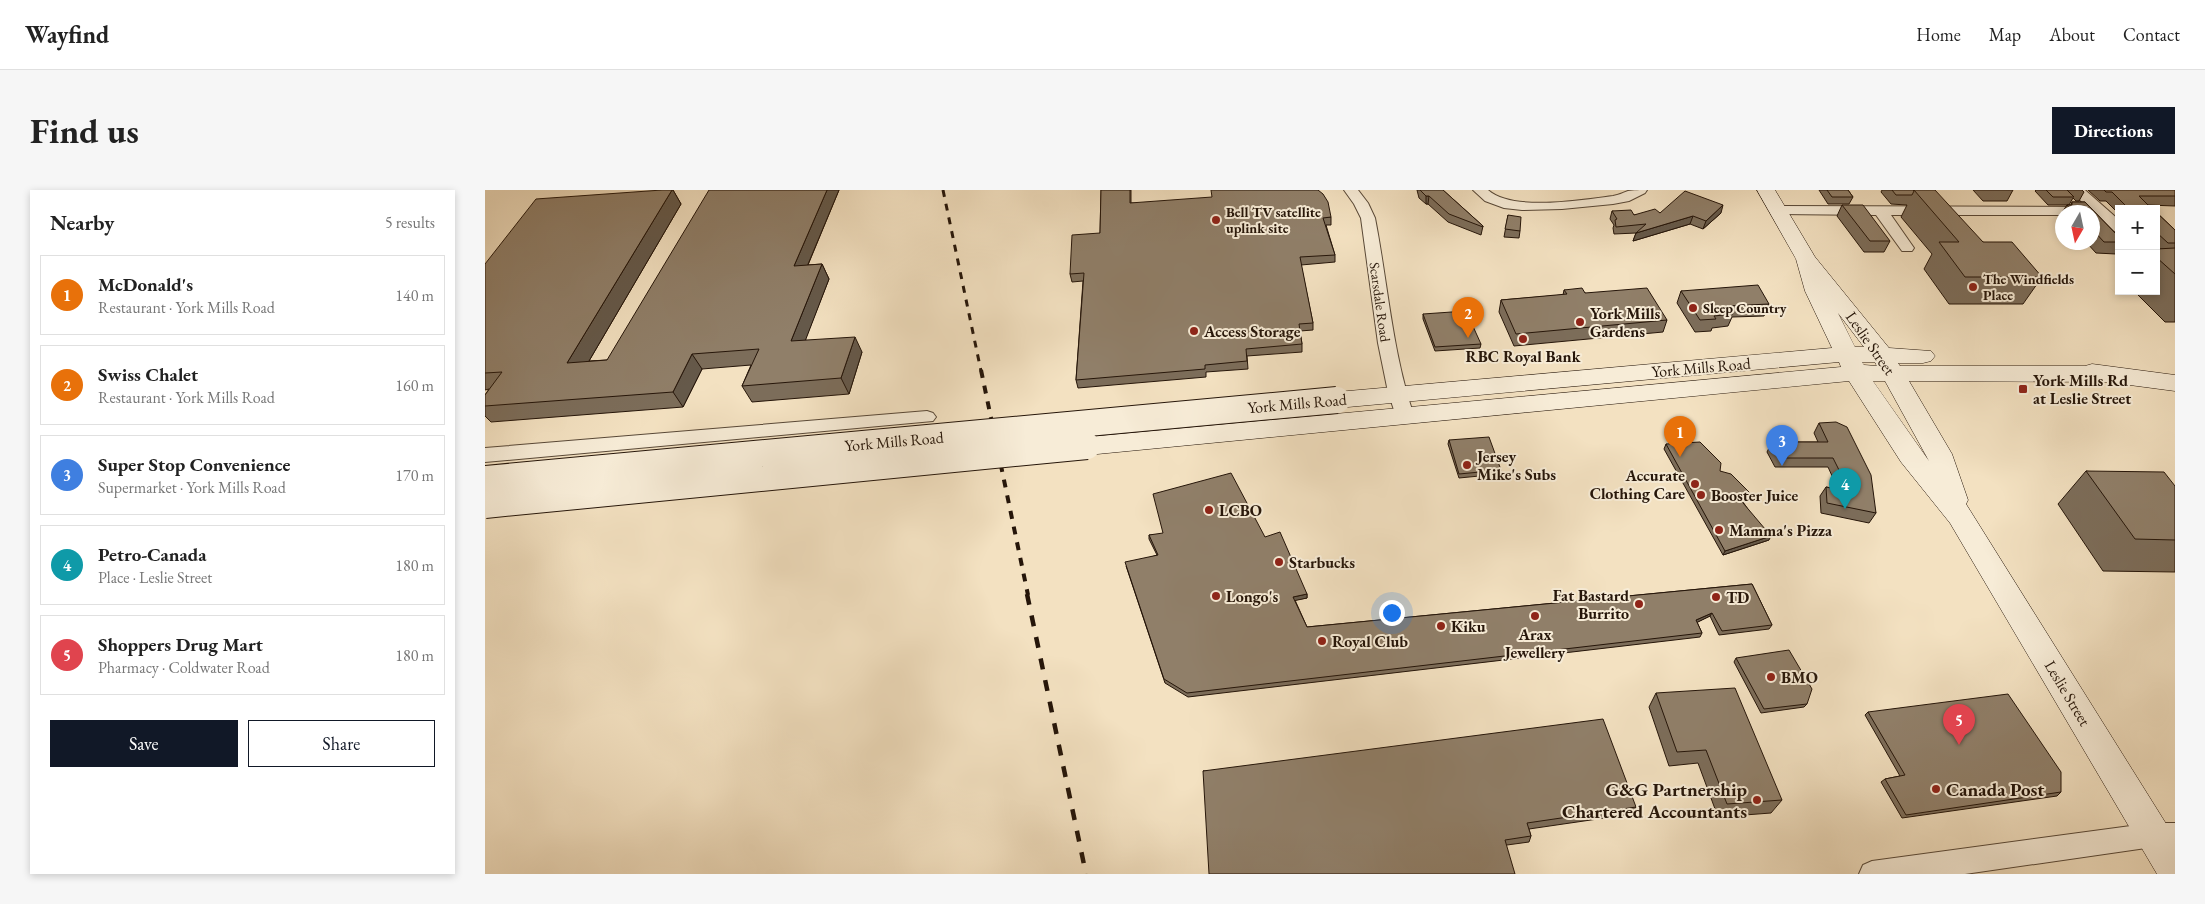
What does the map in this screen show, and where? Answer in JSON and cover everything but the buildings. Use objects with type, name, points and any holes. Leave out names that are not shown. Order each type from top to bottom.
[{"type":"main road","name":"Leslie Street","points":[[1766,190],[1806,259],[1887,363],[1939,454],[1960,516]]},
{"type":"main road","name":"Leslie Street","points":[[1806,259],[1816,291],[1852,363],[1910,456],[1960,516],[2164,835],[2175,871]]},
{"type":"main road","name":"York Mills Road","points":[[485,505],[1339,411],[1852,363],[2110,374],[2175,383]]},
{"type":"main road","name":"York Mills Road","points":[[485,479],[1339,411]]},
{"type":"street","name":"Scarsdale Road","points":[[1351,190],[1361,203],[1368,218],[1389,364],[1401,405]]},
{"type":"street","points":[[1480,190],[1489,199],[1509,206],[1613,200],[1624,198],[1640,190]]},
{"type":"street","points":[[2077,190],[2115,224]]},
{"type":"street","points":[[1779,210],[2101,211]]},
{"type":"street","points":[[1881,211],[1907,248]]},
{"type":"street","name":"York Mills Road","points":[[485,455],[927,417]]},
{"type":"street","points":[[1872,874],[2164,835]]},
{"type":"railway","points":[[943,190],[981,371]]},
{"type":"railway","points":[[981,370],[1028,595]]},
{"type":"railway","points":[[1027,594],[1086,874]]},
{"type":"place","name":"Bell TV satellite uplink site","points":[[1216,220]]},
{"type":"place","name":"The Windfields Place","points":[[1973,287]]},
{"type":"place","name":"Sleep Country","points":[[1693,308]]},
{"type":"place","name":"York Mills Gardens","points":[[1580,322]]},
{"type":"place","name":"Access Storage","points":[[1194,331]]},
{"type":"place","name":"Swiss Chalet","points":[[1468,338]]},
{"type":"place","name":"RBC Royal Bank","points":[[1523,339]]},
{"type":"place","name":"York Mills Rd at Leslie Street","points":[[2023,389]]},
{"type":"place","name":"McDonald's","points":[[1680,457]]},
{"type":"place","name":"Jersey Mike's Subs","points":[[1467,465]]},
{"type":"place","name":"Super Stop Convenience","points":[[1782,466]]},
{"type":"place","name":"Accurate Clothing Care","points":[[1695,484]]},
{"type":"place","name":"Booster Juice","points":[[1701,495]]},
{"type":"place","name":"Petro-Canada","points":[[1845,509]]},
{"type":"place","name":"LCBO","points":[[1209,510]]},
{"type":"place","name":"Mamma's Pizza","points":[[1719,530]]},
{"type":"place","name":"Starbucks","points":[[1279,562]]},
{"type":"place","name":"Longo's","points":[[1216,596]]},
{"type":"place","name":"TD","points":[[1716,597]]},
{"type":"place","name":"Fat Bastard Burrito","points":[[1639,604]]},
{"type":"place","name":"Arax Jewellery","points":[[1535,616]]},
{"type":"place","name":"Kiku","points":[[1441,626]]},
{"type":"place","name":"Royal Club","points":[[1322,641]]},
{"type":"place","name":"BMO","points":[[1771,677]]},
{"type":"place","name":"Shoppers Drug Mart","points":[[1959,745]]},
{"type":"place","name":"Canada Post","points":[[1936,789]]},
{"type":"place","name":"G&G Partnership Chartered Accountants","points":[[1757,800]]}]
